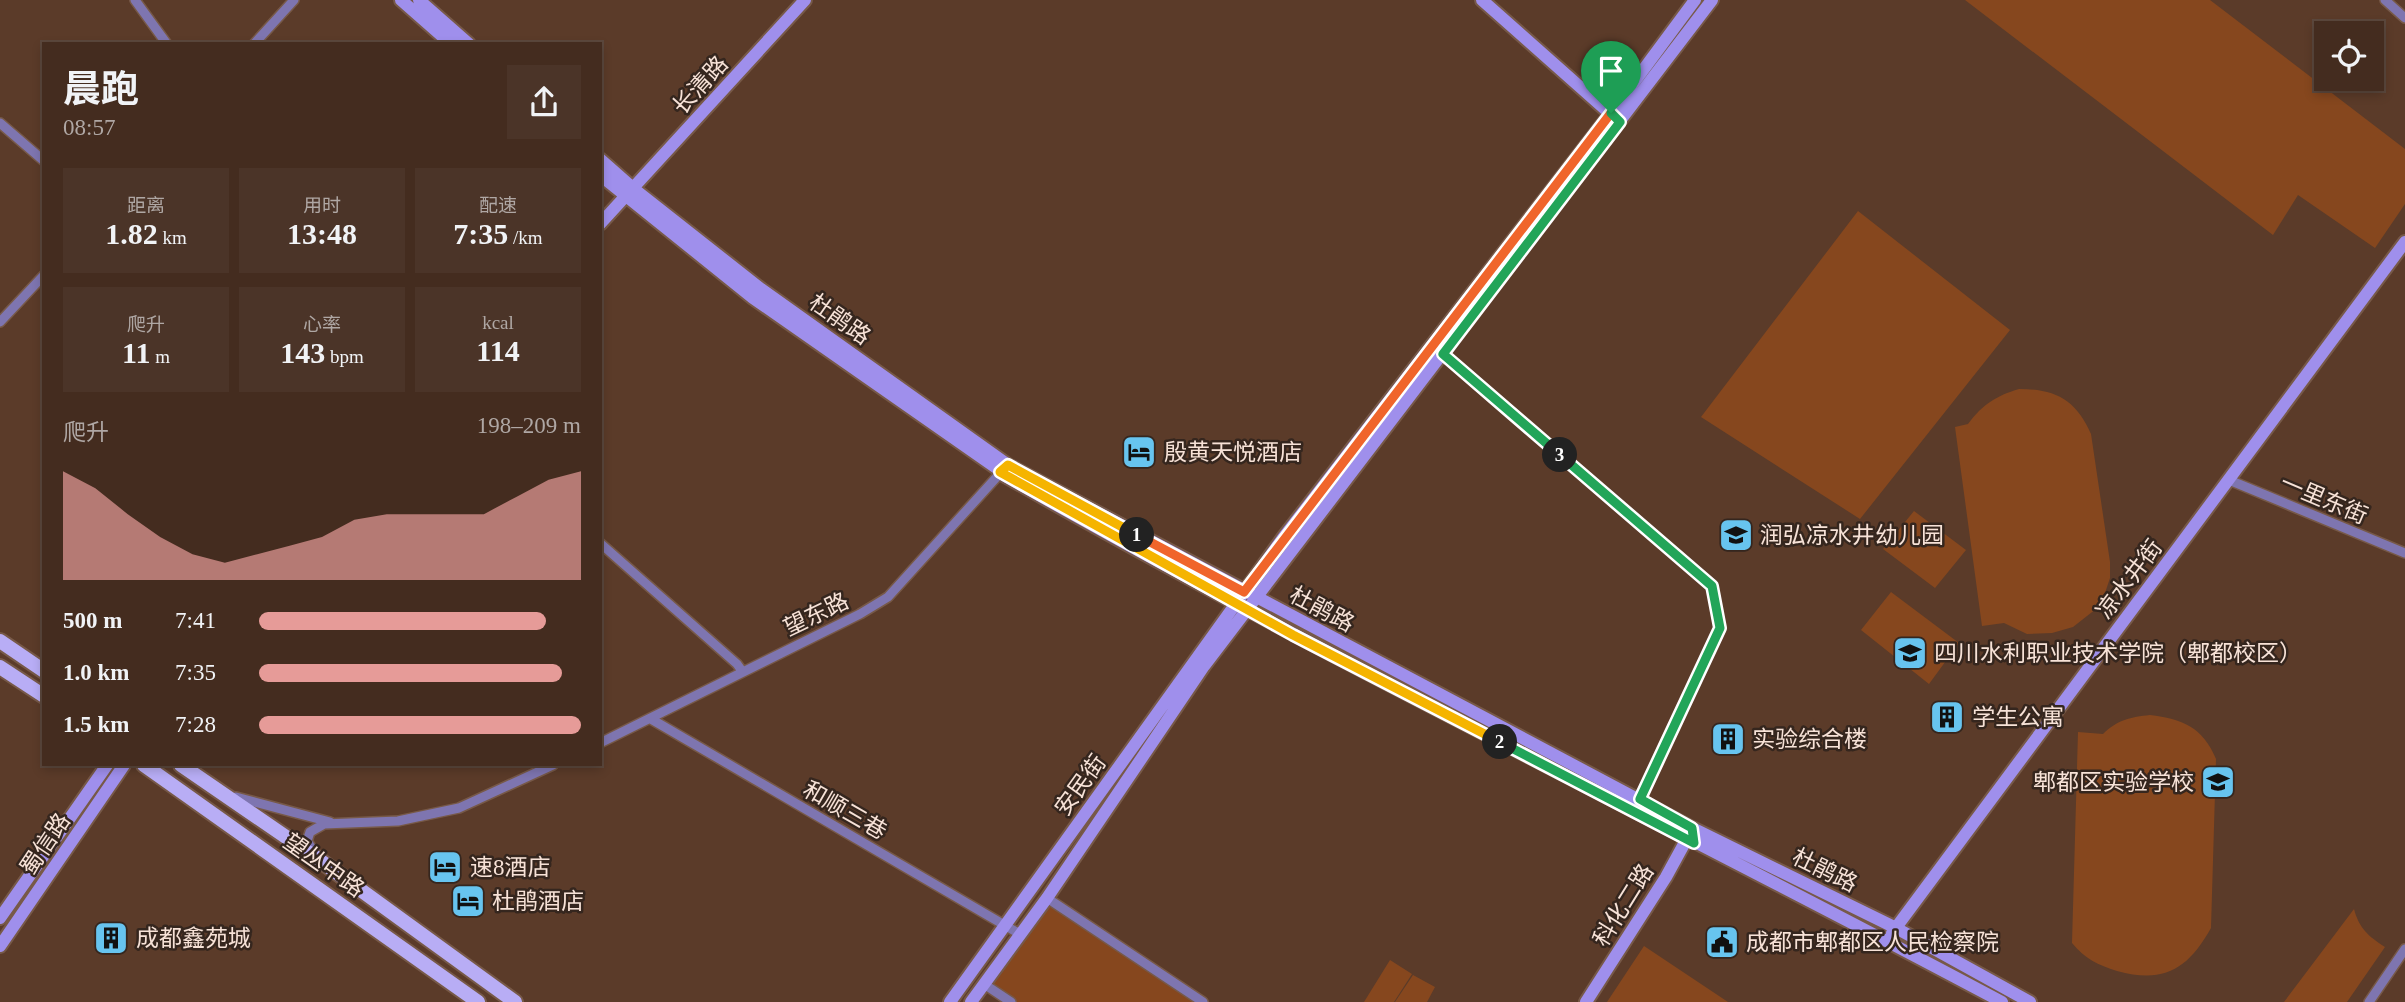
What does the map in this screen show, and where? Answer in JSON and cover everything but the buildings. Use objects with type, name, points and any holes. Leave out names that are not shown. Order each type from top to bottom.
[{"type":"main road","points":[[401,0],[449,42]]},
{"type":"main road","points":[[419,0],[467,42]]},
{"type":"main road","name":"长清路","points":[[602,222],[805,0]]},
{"type":"main road","points":[[1482,0],[1615,118]]},
{"type":"main road","points":[[1250,595],[1443,354],[1615,118],[1695,0]]},
{"type":"main road","points":[[1250,595],[1615,118],[1712,0]]},
{"type":"main road","points":[[602,161],[630,193]]},
{"type":"main road","points":[[602,176],[630,193]]},
{"type":"main road","name":"杜鹃路","points":[[630,193],[1004,469],[1241,607],[1691,837],[2002,1002]]},
{"type":"main road","name":"凉水井街","points":[[1887,940],[2405,242]]},
{"type":"main road","name":"杜鹃路","points":[[1004,469],[1640,799],[1691,837],[1895,928],[2030,1002]]},
{"type":"main road","name":"安民街","points":[[950,1002],[1250,595]]},
{"type":"main road","name":"安民街","points":[[971,1002],[1047,898],[1241,607]]},
{"type":"main road","points":[[0,641],[42,670]]},
{"type":"main road","points":[[0,667],[42,695]]},
{"type":"main road","name":"蜀信路","points":[[0,918],[106,766]]},
{"type":"main road","name":"蜀信路","points":[[0,946],[123,766]]},
{"type":"main road","name":"望丛中路","points":[[145,766],[478,1002]]},
{"type":"main road","name":"望丛中路","points":[[183,766],[318,859],[515,1002]]},
{"type":"main road","points":[[1594,1002],[1673,881],[1691,837]]},
{"type":"main road","name":"科化二路","points":[[1586,1002],[1691,837]]},
{"type":"street","points":[[135,0],[166,42]]},
{"type":"street","points":[[256,42],[294,0]]},
{"type":"street","points":[[2385,0],[2405,18]]},
{"type":"street","points":[[0,122],[42,159]]},
{"type":"street","points":[[0,323],[42,278]]},
{"type":"street","points":[[1443,354],[1712,586],[1720,628],[1640,799]]},
{"type":"street","name":"望东路","points":[[602,742],[860,614],[888,597],[1004,469]]},
{"type":"street","name":"一里东街","points":[[2229,480],[2405,553]]},
{"type":"street","points":[[602,545],[742,671]]},
{"type":"street","name":"和顺三巷","points":[[651,719],[1020,934]]},
{"type":"street","points":[[318,859],[307,841],[310,832],[324,824],[398,821],[459,808],[551,766]]},
{"type":"street","points":[[224,793],[342,825]]},
{"type":"street","points":[[1047,898],[1203,1002]]},
{"type":"street","points":[[2369,1002],[2405,949]]},
{"type":"street","points":[[984,984],[1011,1002]]},
{"type":"shaded area","points":[[1965,0],[2210,0],[2314,79],[2314,91],[2329,91],[2405,149],[2405,204],[2375,248],[2298,195],[2273,235]]},
{"type":"shaded area","points":[[1858,211],[2010,330],[1860,519],[1701,417]]},
{"type":"shaded area","points":[[2019,389],[2054,394],[2071,405],[2085,422],[2091,434],[2110,562],[2110,578],[2101,605],[2073,627],[2052,633],[2027,634],[2004,623],[1982,626],[1955,427],[1968,424],[1991,402]]},
{"type":"shaded area","points":[[1914,511],[1966,550],[1935,588],[1883,549]]},
{"type":"shaded area","points":[[1891,592],[1959,643],[1929,684],[1861,630]]},
{"type":"shaded area","points":[[2150,715],[2190,726],[2205,739],[2216,759],[2211,928],[2184,963],[2173,970],[2148,976],[2134,975],[2104,966],[2087,957],[2072,943],[2078,732],[2103,734],[2125,720]]},
{"type":"shaded area","points":[[1048,904],[1195,1002],[1016,1002],[991,985]]},
{"type":"shaded area","points":[[2354,909],[2365,931],[2385,947],[2347,1002],[2284,1002]]},
{"type":"shaded area","points":[[1644,946],[1728,1002],[1607,1002]]},
{"type":"shaded area","points":[[1390,960],[1412,974],[1394,1002],[1364,1002]]},
{"type":"shaded area","points":[[1413,975],[1435,987],[1427,1002],[1395,1002]]},
{"type":"place","name":"殷黄天悦酒店","points":[[1139,452]]},
{"type":"place","name":"润弘凉水井幼儿园","points":[[1736,535]]},
{"type":"place","name":"四川水利职业技术学院（郫都校区）","points":[[1910,653]]},
{"type":"place","name":"学生公寓","points":[[1947,717]]},
{"type":"place","name":"实验综合楼","points":[[1728,739]]},
{"type":"place","name":"郫都区实验学校","points":[[2218,782]]},
{"type":"place","name":"速8酒店","points":[[445,867]]},
{"type":"place","name":"杜鹃酒店","points":[[468,901]]},
{"type":"place","name":"成都鑫苑城","points":[[111,938]]},
{"type":"place","name":"成都市郫都区人民检察院","points":[[1722,942]]},
{"type":"route","points":[[1611,113],[1620,122],[1443,354],[1712,586],[1720,628],[1640,799],[1692,828],[1694,843],[1293,635],[1116,539],[1000,472],[1008,465],[1244,592],[1611,113]]}]
